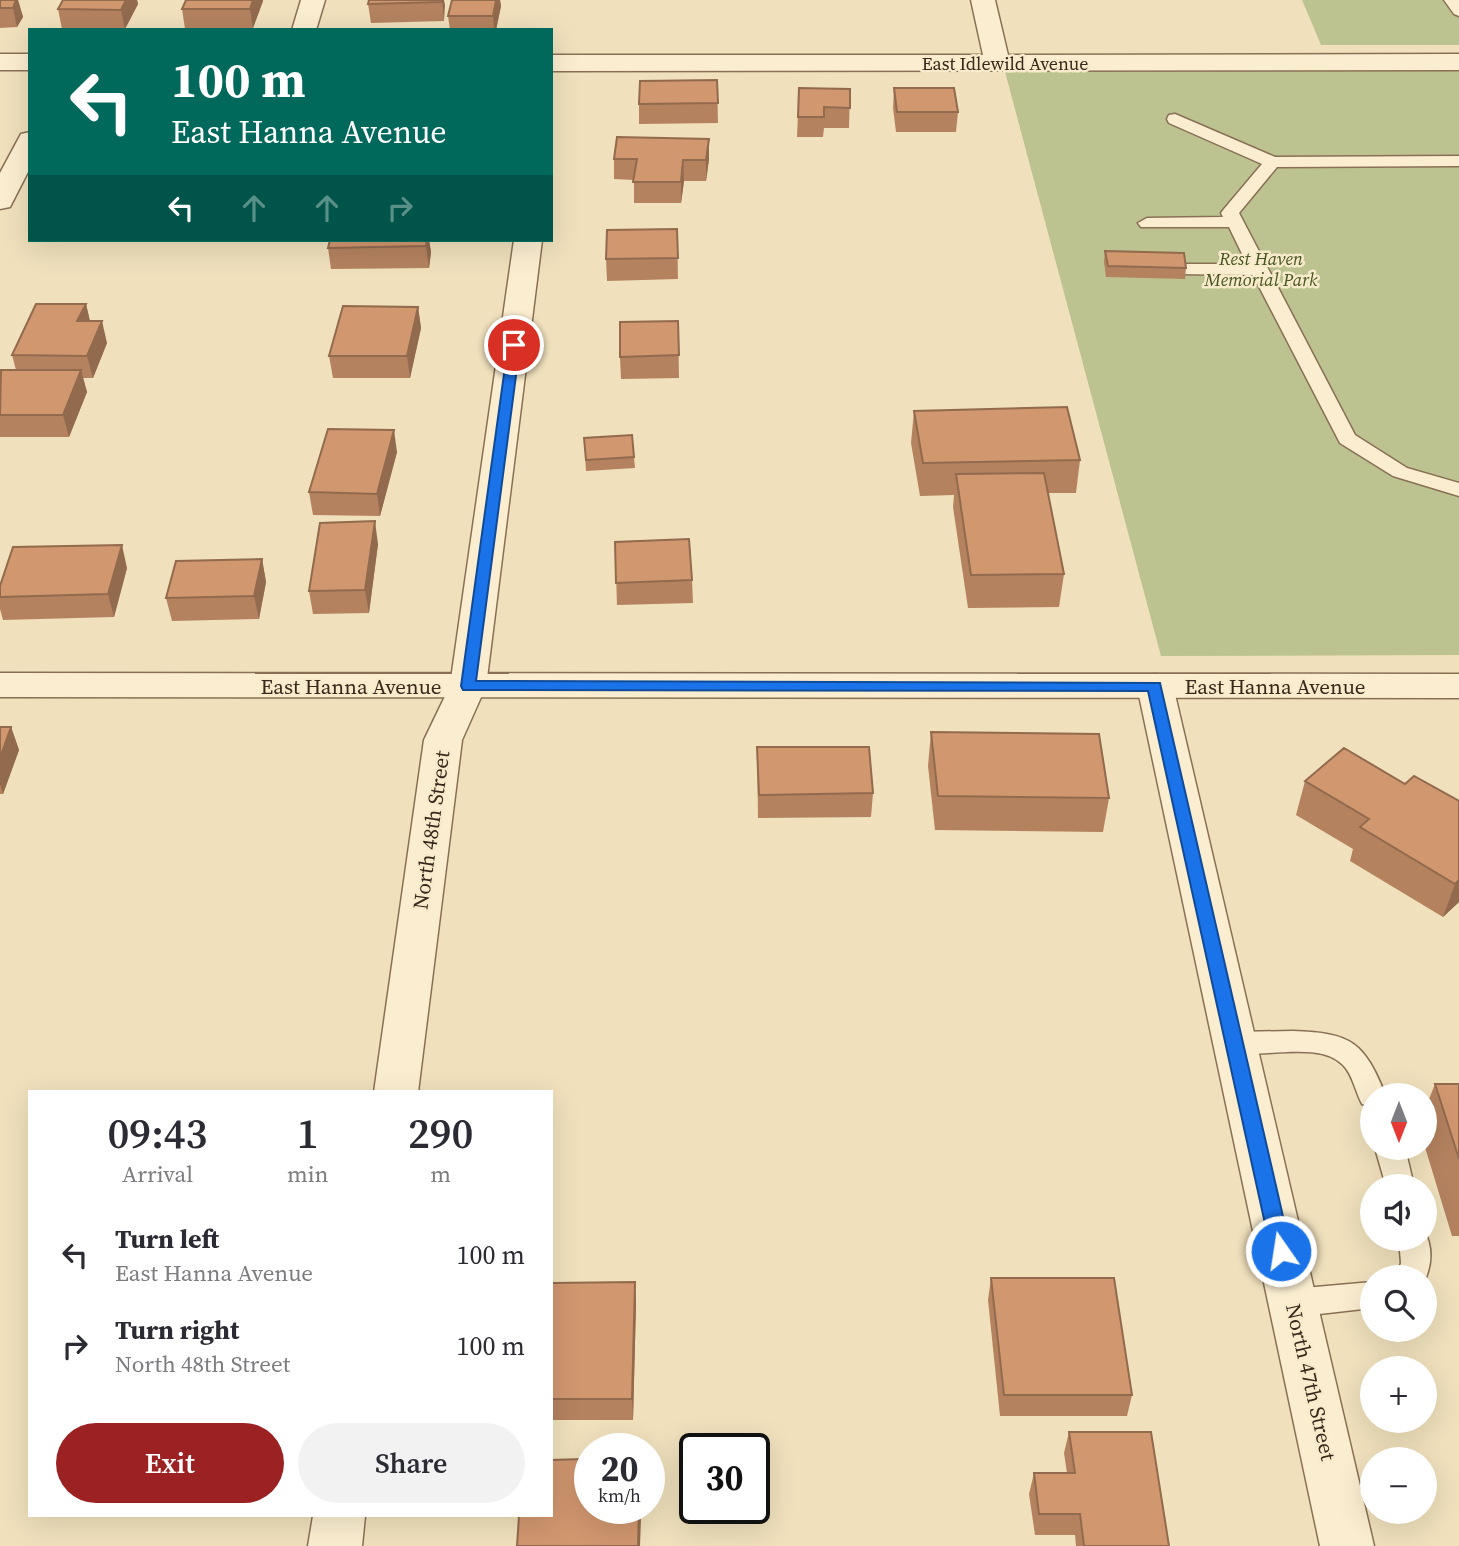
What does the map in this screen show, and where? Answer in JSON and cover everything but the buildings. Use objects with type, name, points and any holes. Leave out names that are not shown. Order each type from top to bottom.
[{"type":"street","points":[[305,28],[313,0]]},
{"type":"street","points":[[983,0],[996,63]]},
{"type":"street","points":[[0,62],[28,62]]},
{"type":"street","name":"East Idlewild Avenue","points":[[553,65],[1459,62]]},
{"type":"street","points":[[0,201],[28,144]]},
{"type":"street","name":"North 48th Street","points":[[396,1090],[443,740],[468,686],[528,242]]},
{"type":"street","name":"East Hanna Avenue","points":[[0,685],[1459,686]]},
{"type":"street","name":"North 47th Street","points":[[1155,686],[1347,1546]]},
{"type":"street","points":[[335,1546],[339,1517]]},
{"type":"lane","points":[[1452,0],[1459,10]]},
{"type":"lane","points":[[1175,119],[1272,162],[1459,161]]},
{"type":"lane","points":[[1272,162],[1230,213],[1347,439],[1400,472],[1459,489]]},
{"type":"lane","points":[[1147,223],[1235,222]]},
{"type":"lane","points":[[1184,270],[1259,269]]},
{"type":"lane","points":[[1234,1043],[1314,1043],[1334,1047],[1350,1054],[1366,1083]]},
{"type":"lane","points":[[1293,1303],[1360,1296]]},
{"type":"green space","points":[[1302,0],[1459,0],[1459,45],[1321,45]]},
{"type":"green space","name":"Rest Haven Memorial Park","points":[[1004,68],[1459,70],[1459,655],[1161,656]]},
{"type":"route","points":[[514,345],[468,686],[1155,686],[1281,1251]]}]
